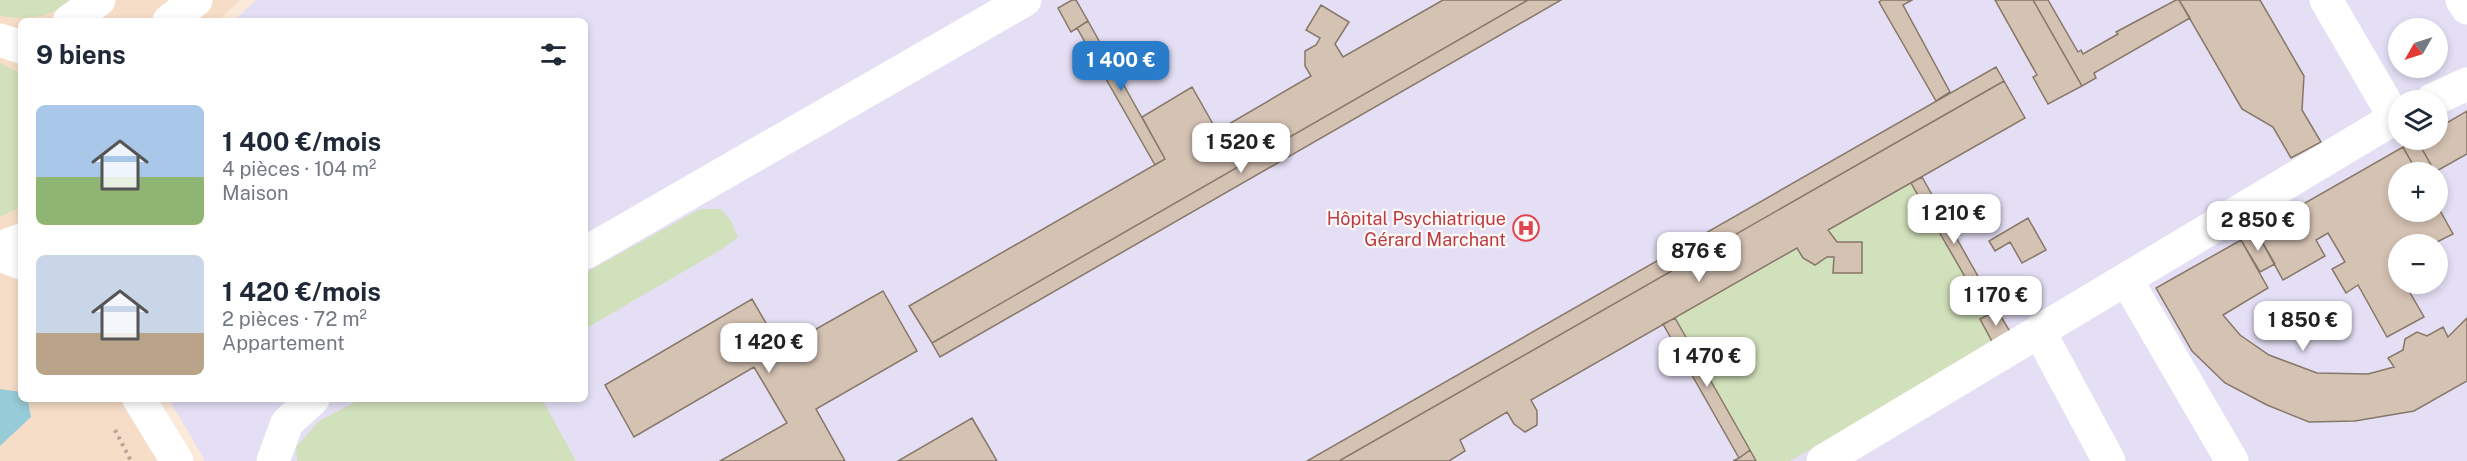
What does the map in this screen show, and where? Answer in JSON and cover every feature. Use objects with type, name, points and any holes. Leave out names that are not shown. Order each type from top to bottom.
[{"type":"main road","points":[[73,18],[99,0]]},
{"type":"main road","points":[[173,18],[196,0]]},
{"type":"main road","points":[[588,251],[1025,0]]},
{"type":"main road","points":[[2326,0],[2388,102]]},
{"type":"main road","points":[[2462,0],[2467,8]]},
{"type":"main road","points":[[2448,93],[2467,84]]},
{"type":"main road","points":[[1823,461],[2388,122]]},
{"type":"main road","points":[[0,248],[18,241]]},
{"type":"main road","points":[[0,255],[18,262]]},
{"type":"main road","points":[[2126,279],[2232,461]]},
{"type":"main road","points":[[2039,331],[2109,461]]},
{"type":"main road","points":[[141,402],[177,461]]},
{"type":"main road","points":[[273,461],[287,423],[310,402]]},
{"type":"shaded area","points":[[0,0],[240,0],[221,18],[18,18],[18,402],[154,402],[184,461],[0,461]]},
{"type":"shaded area","name":"Hôpital Psychiatrique Gérard Marchant","points":[[256,0],[2467,0],[2467,461],[205,461],[171,402],[588,402],[588,18],[237,18]]},
{"type":"green space","points":[[0,0],[74,0],[48,14],[20,18],[0,16]]},
{"type":"green space","points":[[0,63],[18,72],[18,208],[0,217]]},
{"type":"green space","points":[[1911,183],[1987,315],[1980,319],[1994,345],[1790,461],[1756,461],[1675,318],[1797,248],[1803,258],[1814,265],[1827,257],[1834,257],[1834,273],[1862,273],[1862,242],[1837,242],[1828,230]]},
{"type":"green space","points":[[700,209],[721,209],[731,221],[738,237],[722,249],[588,327],[588,271]]},
{"type":"green space","points":[[355,402],[544,402],[576,461],[297,461],[296,447],[319,421]]},
{"type":"water","points":[[0,389],[18,392],[18,402],[28,402],[31,417],[0,446]]},
{"type":"building","points":[[1076,0],[1088,21],[1071,32],[1058,8]]},
{"type":"building","points":[[1443,0],[1528,0],[932,343],[909,306],[1165,159],[1142,117],[1192,87],[1217,131],[1311,76],[1305,66],[1305,51],[1316,45],[1320,38],[1306,30],[1321,5],[1349,22],[1335,44],[1343,57]]},
{"type":"building","points":[[1528,0],[1561,0],[940,357],[932,343]]},
{"type":"building","points":[[1882,0],[1912,0],[1903,5],[1950,92],[1936,101],[1879,2]]},
{"type":"building","points":[[1995,0],[2033,0],[2082,86],[2048,104],[2033,77],[2037,75]]},
{"type":"building","points":[[2033,0],[2048,0],[2078,52],[2081,50],[2083,54],[2118,34],[2116,32],[2176,0],[2179,0],[2190,18],[2094,73],[2096,78],[2082,86]]},
{"type":"building","points":[[2179,0],[2260,0],[2304,76],[2302,110],[2321,142],[2291,158],[2273,127],[2242,109]]},
{"type":"building","points":[[1088,21],[1165,159],[1155,165],[1077,28]]},
{"type":"building","points":[[1996,67],[2004,81],[1339,461],[1307,461]]},
{"type":"building","points":[[2004,81],[2025,118],[1828,230],[1837,242],[1862,242],[1862,273],[1833,273],[1834,257],[1827,257],[1815,265],[1803,258],[1797,248],[1531,400],[1537,411],[1537,425],[1525,432],[1514,424],[1507,412],[1460,440],[1465,451],[1449,461],[1339,461]]},
{"type":"building","points":[[2467,111],[2467,154],[2448,165],[2448,162],[2429,162],[2423,150],[2448,150],[2448,122]]},
{"type":"building","points":[[2398,150],[2405,150],[2411,162],[2388,162],[2388,222],[2446,222],[2453,234],[2448,236],[2448,234],[2388,234],[2388,294],[2411,294],[2424,317],[2387,337],[2358,285],[2346,293],[2332,269],[2345,262],[2328,233],[2316,240],[2325,256],[2283,280],[2256,231]]},
{"type":"building","points":[[2405,150],[2423,150],[2429,162],[2411,162]]},
{"type":"building","points":[[1922,177],[1997,310],[1987,315],[1911,183]]},
{"type":"building","points":[[2028,218],[2046,250],[2022,263],[2010,242],[1995,251],[1989,241]]},
{"type":"building","points":[[2256,231],[2275,264],[2260,272],[2241,240]]},
{"type":"building","points":[[2241,240],[2268,288],[2223,315],[2240,335],[2269,355],[2317,373],[2368,374],[2394,367],[2388,358],[2403,350],[2405,339],[2417,332],[2427,336],[2443,327],[2448,337],[2467,318],[2467,381],[2414,411],[2355,421],[2309,422],[2267,405],[2225,383],[2192,351],[2156,288]]},
{"type":"building","points":[[883,291],[917,351],[816,409],[845,461],[720,461],[787,423],[754,367],[634,437],[605,385],[752,299],[781,349]]},
{"type":"building","points":[[1997,310],[2012,335],[1994,345],[1980,319]]},
{"type":"building","points":[[1675,318],[1750,450],[1739,458],[1663,324]]},
{"type":"building","points":[[972,418],[997,461],[898,461]]},
{"type":"building","points":[[1750,450],[1756,461],[1733,461],[1739,458]]},
{"type":"place","name":"Hôpital Psychiatrique Gérard Marchant","points":[[1526,228]]}]
